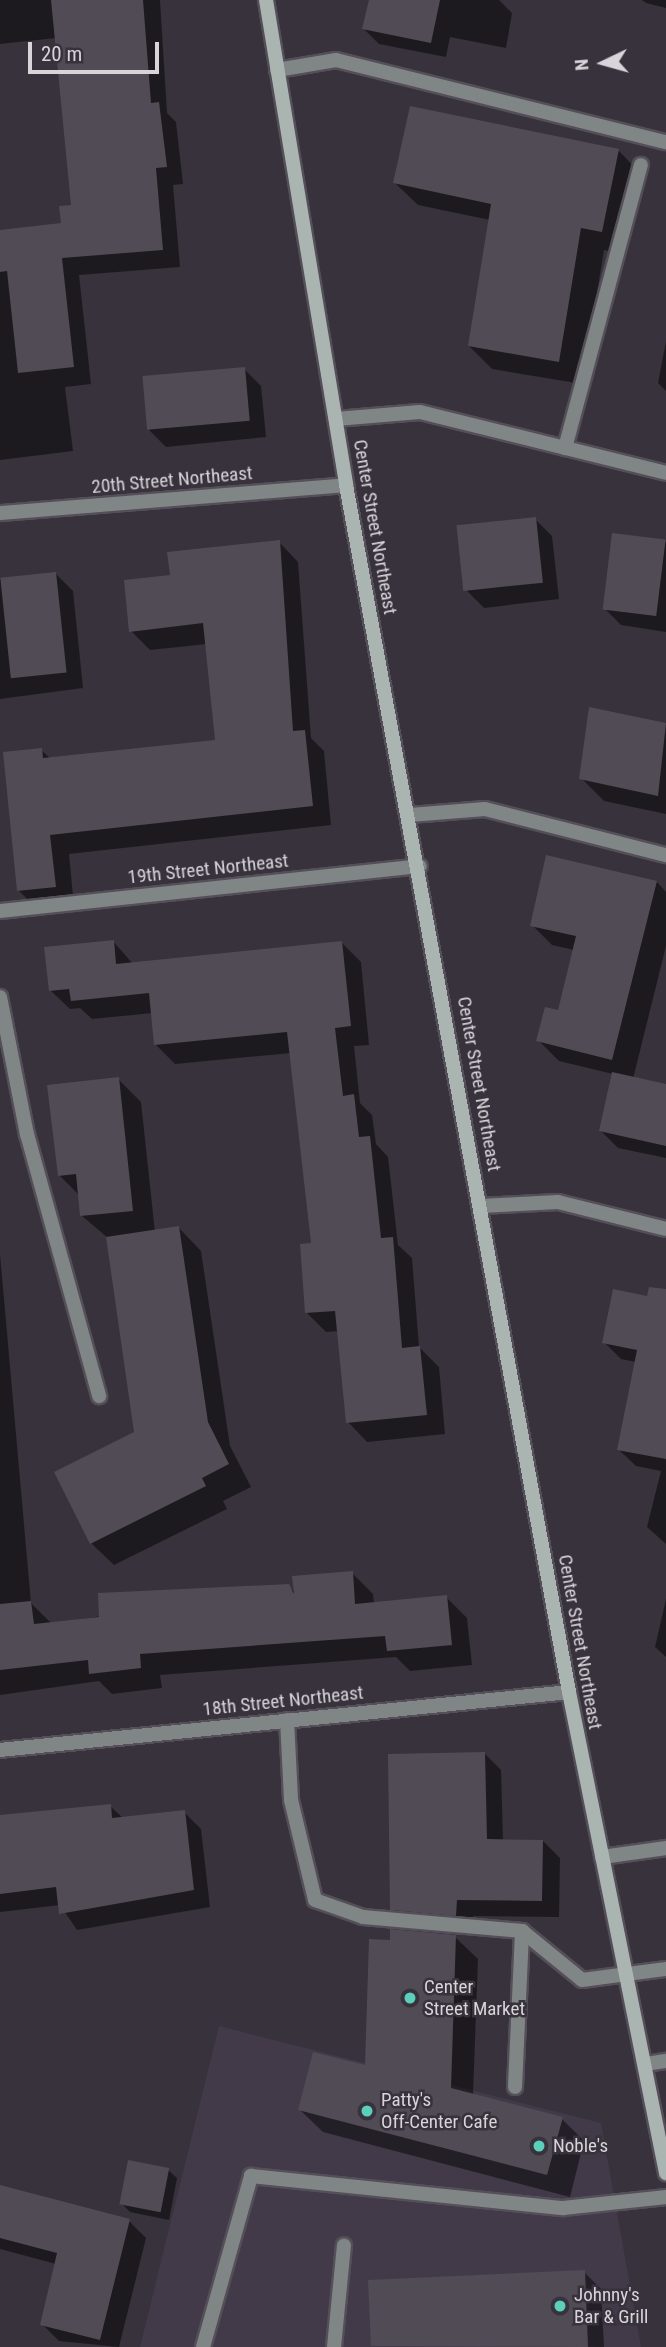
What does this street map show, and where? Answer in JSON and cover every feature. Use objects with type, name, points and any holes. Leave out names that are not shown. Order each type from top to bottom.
[{"type":"main road","name":"Center Street Northeast","points":[[266,0],[346,485],[420,866],[569,1692],[666,2174]]},
{"type":"street","points":[[277,69],[336,60],[666,142]]},
{"type":"street","points":[[565,448],[641,164]]},
{"type":"street","points":[[336,419],[420,412],[666,473]]},
{"type":"street","name":"20th Street Northeast","points":[[0,513],[346,485]]},
{"type":"street","points":[[410,815],[485,809],[666,855]]},
{"type":"street","name":"19th Street Northeast","points":[[0,911],[420,866]]},
{"type":"street","points":[[0,997],[27,1134],[99,1396]]},
{"type":"street","points":[[481,1206],[558,1202],[666,1229]]},
{"type":"street","name":"18th Street Northeast","points":[[0,1750],[569,1692]]},
{"type":"street","points":[[287,1720],[291,1800],[316,1900],[363,1917],[522,1931],[582,1980],[666,1969]]},
{"type":"street","points":[[602,1857],[666,1848]]},
{"type":"street","points":[[515,2087],[522,1931]]},
{"type":"street","points":[[646,2064],[666,2061]]},
{"type":"street","points":[[203,2347],[251,2176],[563,2208],[666,2197]]},
{"type":"street","points":[[334,2347],[344,2245]]},
{"type":"shaded area","points":[[219,2026],[601,2123],[641,2347],[140,2347]]},
{"type":"building","points":[[51,0],[143,0],[151,103],[159,102],[167,167],[156,168],[163,250],[62,258],[74,367],[18,373],[7,271],[0,272],[0,230],[61,223],[59,206],[71,205]]},
{"type":"building","points":[[369,0],[440,0],[431,43],[362,29]]},
{"type":"building","points":[[410,106],[619,149],[602,232],[581,228],[559,362],[468,346],[491,204],[393,183]]},
{"type":"building","points":[[245,367],[250,421],[147,430],[142,376]]},
{"type":"building","points":[[536,517],[543,583],[463,591],[456,525]]},
{"type":"building","points":[[612,533],[666,540],[656,616],[603,609]]},
{"type":"building","points":[[280,540],[293,731],[305,730],[313,806],[50,835],[56,887],[17,891],[3,752],[42,748],[43,758],[215,740],[203,623],[129,632],[124,580],[170,575],[167,552]]},
{"type":"building","points":[[56,572],[67,672],[11,678],[0,578]]},
{"type":"building","points":[[589,707],[666,723],[658,796],[579,779]]},
{"type":"building","points":[[546,855],[657,881],[612,1060],[536,1041],[545,1007],[558,1010],[576,936],[530,926]]},
{"type":"building","points":[[114,940],[116,964],[342,941],[351,1026],[335,1028],[343,1096],[354,1094],[359,1137],[370,1136],[381,1238],[393,1237],[402,1348],[420,1346],[427,1415],[346,1423],[335,1311],[305,1313],[300,1244],[311,1243],[287,1032],[154,1045],[149,993],[71,1001],[69,989],[49,991],[44,947]]},
{"type":"building","points":[[612,1072],[666,1084],[666,1146],[599,1131]]},
{"type":"building","points":[[119,1077],[133,1211],[80,1216],[76,1174],[58,1176],[47,1085]]},
{"type":"building","points":[[179,1226],[208,1422],[229,1464],[202,1478],[206,1486],[90,1544],[54,1472],[134,1432],[106,1237]]},
{"type":"building","points":[[649,1287],[666,1289],[666,1459],[617,1450],[637,1350],[602,1343],[613,1289],[647,1296]]},
{"type":"building","points":[[353,1571],[355,1604],[447,1595],[452,1645],[387,1651],[385,1636],[140,1654],[141,1668],[89,1674],[88,1660],[0,1670],[0,1604],[31,1601],[34,1624],[99,1617],[98,1593],[289,1584],[294,1594],[292,1576]]},
{"type":"building","points":[[485,1752],[487,1839],[543,1840],[542,1901],[457,1900],[456,1916],[390,1910],[388,1754]]},
{"type":"building","points":[[111,1804],[112,1818],[185,1810],[194,1890],[59,1914],[56,1887],[0,1894],[0,1815]]},
{"type":"building","points":[[390,1929],[456,1935],[451,2088],[563,2117],[547,2175],[298,2110],[313,2052],[365,2065],[369,1939],[390,1940]]},
{"type":"building","points":[[128,2160],[169,2168],[161,2212],[119,2204]]},
{"type":"building","points":[[0,2185],[130,2219],[100,2340],[40,2325],[57,2253],[0,2238]]},
{"type":"building","points":[[585,2270],[588,2347],[371,2346],[368,2280]]},
{"type":"place","name":"Center Street Market","points":[[410,1998]]},
{"type":"place","name":"Patty's Off-Center Cafe","points":[[367,2111]]},
{"type":"place","name":"Noble's","points":[[539,2146]]},
{"type":"place","name":"Johnny's Bar & Grill","points":[[560,2306]]}]
